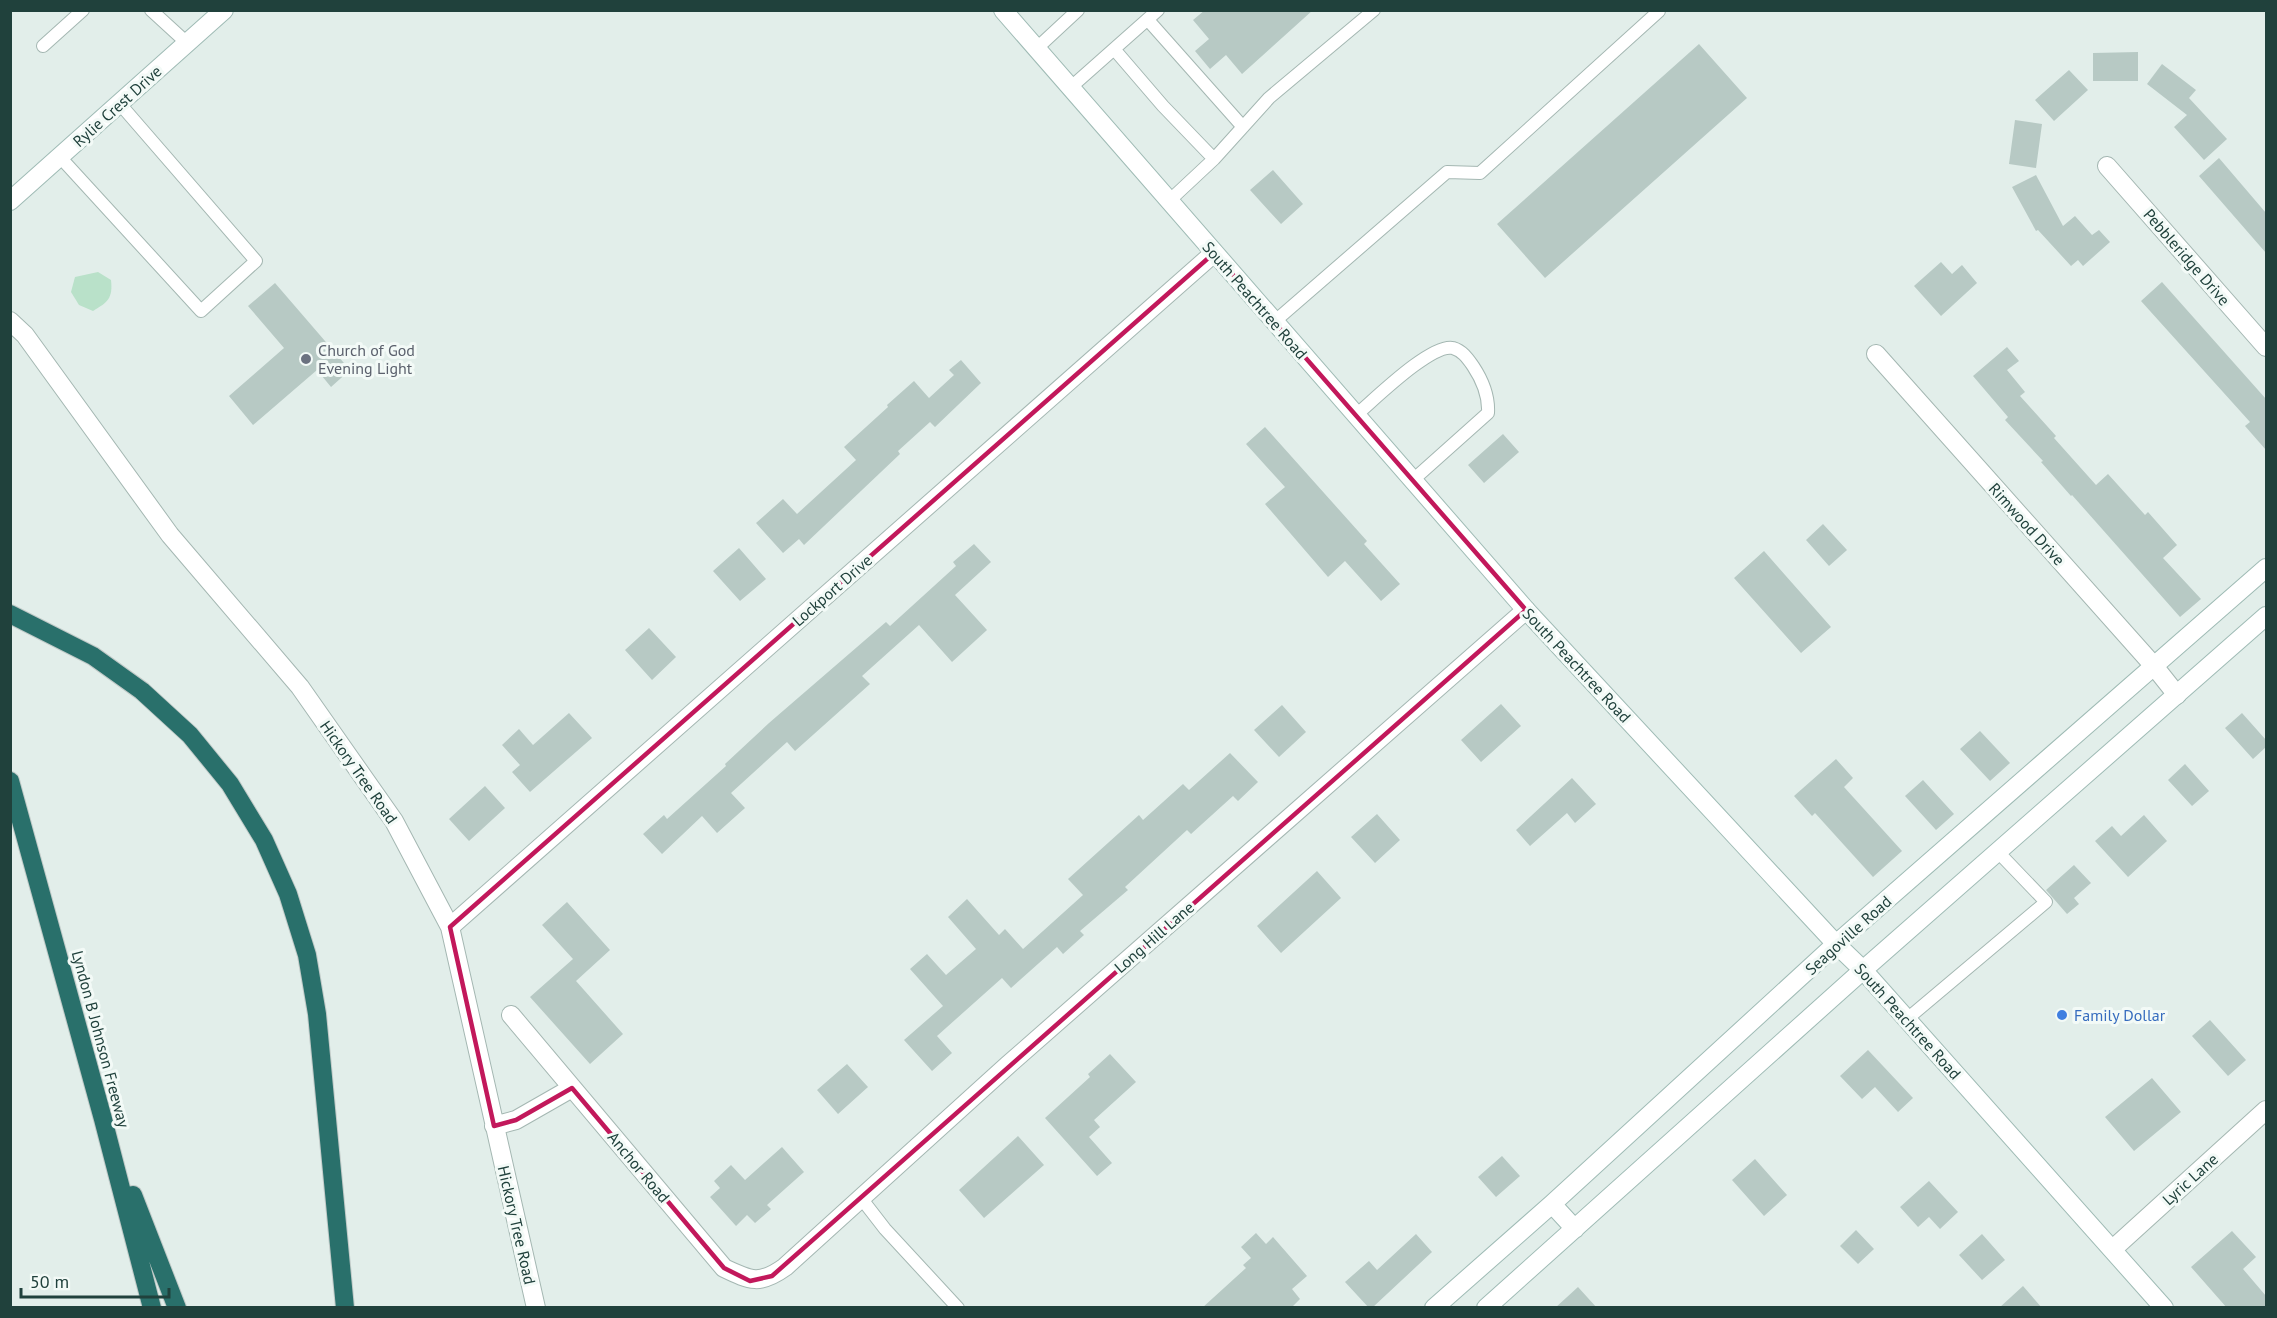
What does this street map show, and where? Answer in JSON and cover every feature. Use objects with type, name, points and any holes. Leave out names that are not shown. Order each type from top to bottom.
[{"type":"highway","points":[[10,614],[93,656],[142,691],[190,735],[230,784],[264,840],[288,894],[307,955],[317,1014],[345,1308]]},
{"type":"highway","name":"Lyndon B Johnson Freeway","points":[[10,781],[103,1119],[152,1308]]},
{"type":"highway","points":[[103,1119],[177,1308]]},
{"type":"street","name":"Rylie Crest Drive","points":[[10,201],[224,10]]},
{"type":"street","name":"South Peachtree Road","points":[[1003,10],[1526,610],[1836,944],[1863,970],[2114,1248],[2164,1308]]},
{"type":"street","name":"Pebbleridge Drive","points":[[2107,166],[2266,347]]},
{"type":"street","name":"Lockport Drive","points":[[450,927],[1214,253]]},
{"type":"street","name":"Hickory Tree Road","points":[[10,321],[25,335],[170,535],[300,687],[394,821],[450,927],[536,1308]]},
{"type":"street","name":"Rimwood Drive","points":[[1876,354],[2154,666],[2177,695]]},
{"type":"street","name":"Seagoville Road","points":[[1434,1308],[1552,1204],[1836,944],[2266,568]]},
{"type":"street","name":"Long Hill Lane","points":[[785,1267],[1008,1065],[1526,610]]},
{"type":"street","points":[[1486,1308],[1863,970],[1999,853],[2266,616]]},
{"type":"street","name":"Anchor Road","points":[[511,1015],[724,1268],[750,1281],[772,1276],[785,1267]]},
{"type":"street","points":[[495,1126],[516,1120],[572,1088]]},
{"type":"street","name":"Lyric Lane","points":[[2114,1248],[2266,1110]]},
{"type":"street","points":[[1552,1204],[1575,1229]]},
{"type":"lane","points":[[44,46],[83,10]]},
{"type":"lane","points":[[151,10],[187,43]]},
{"type":"lane","points":[[1036,49],[1078,10]]},
{"type":"lane","points":[[1070,88],[1158,10]]},
{"type":"lane","points":[[1169,201],[1214,159],[1269,98],[1374,10]]},
{"type":"lane","points":[[1274,322],[1447,172],[1480,173],[1659,12]]},
{"type":"lane","points":[[1148,20],[1243,127]]},
{"type":"lane","points":[[1114,49],[1163,106],[1214,159]]},
{"type":"lane","points":[[60,157],[201,311],[256,261],[120,104]]},
{"type":"lane","points":[[1356,415],[1407,369],[1442,349],[1452,348],[1465,355],[1479,375],[1488,399],[1488,413],[1413,480]]},
{"type":"lane","points":[[1907,1019],[2046,902],[1999,853]]},
{"type":"lane","points":[[861,1198],[885,1229],[958,1308]]},
{"type":"highlighted area","points":[[1214,253],[1526,610],[772,1276],[750,1281],[724,1268],[572,1088],[516,1120],[494,1126],[450,927]]},
{"type":"green space","points":[[98,272],[111,280],[111,291],[106,302],[93,311],[79,305],[71,292],[75,277]]},
{"type":"building","points":[[1205,10],[1313,10],[1242,74],[1226,55],[1210,69],[1195,51],[1209,39],[1193,20]]},
{"type":"building","points":[[1699,44],[1747,98],[1545,278],[1497,224]]},
{"type":"building","points":[[2138,52],[2138,81],[2093,81],[2093,53]]},
{"type":"building","points":[[2162,64],[2196,90],[2189,98],[2227,139],[2204,160],[2174,127],[2187,115],[2147,84]]},
{"type":"building","points":[[2069,70],[2088,90],[2054,121],[2035,100]]},
{"type":"building","points":[[2015,120],[2042,124],[2036,168],[2009,164]]},
{"type":"building","points":[[2219,158],[2266,213],[2266,253],[2199,176]]},
{"type":"building","points":[[1273,170],[1303,204],[1281,224],[1250,190]]},
{"type":"building","points":[[2036,175],[2063,226],[2075,216],[2092,235],[2099,230],[2110,242],[2083,266],[2078,260],[2071,266],[2038,230],[2036,231],[2012,187]]},
{"type":"building","points":[[1941,262],[1952,274],[1962,265],[1977,283],[1941,316],[1914,286]]},
{"type":"building","points":[[2162,282],[2266,399],[2266,450],[2245,426],[2250,422],[2141,301]]},
{"type":"building","name":"Church of God Evening Light","points":[[275,283],[350,370],[331,387],[317,370],[253,425],[229,396],[284,348],[248,306]]},
{"type":"building","points":[[2007,347],[2019,361],[2007,370],[2025,392],[2020,396],[2056,436],[2054,438],[2096,485],[2108,474],[2145,515],[2148,512],[2177,545],[2163,558],[2201,599],[2180,617],[2041,462],[2043,461],[2005,420],[2008,417],[1973,376]]},
{"type":"building","points":[[961,360],[981,383],[935,427],[930,422],[898,451],[900,454],[804,545],[799,539],[783,553],[756,523],[783,499],[797,514],[856,460],[844,447],[888,407],[887,405],[914,381],[929,398],[954,375],[949,370]]},
{"type":"building","points":[[1265,427],[1367,541],[1364,544],[1400,584],[1381,601],[1345,561],[1328,577],[1265,504],[1285,487],[1246,444]]},
{"type":"building","points":[[1503,434],[1519,452],[1484,483],[1468,465]]},
{"type":"building","points":[[1823,524],[1847,550],[1829,566],[1806,540]]},
{"type":"building","points":[[974,544],[991,562],[955,595],[987,630],[952,662],[919,625],[862,676],[870,684],[795,751],[787,742],[731,793],[745,808],[717,833],[702,816],[662,854],[643,834],[664,815],[667,819],[726,766],[725,764],[769,723],[886,622],[890,626],[956,566],[953,562]]},
{"type":"building","points":[[739,548],[766,579],[740,601],[713,571]]},
{"type":"building","points":[[1764,551],[1831,627],[1801,653],[1734,578]]},
{"type":"building","points":[[649,628],[676,657],[652,680],[625,650]]},
{"type":"building","points":[[1501,704],[1521,726],[1481,762],[1461,740]]},
{"type":"building","points":[[1282,705],[1306,732],[1279,757],[1254,730]]},
{"type":"building","points":[[569,713],[592,738],[530,792],[512,772],[520,765],[502,745],[519,729],[533,745]]},
{"type":"building","points":[[2242,713],[2266,740],[2266,747],[2253,759],[2225,728]]},
{"type":"building","points":[[1980,731],[2010,763],[1990,781],[1960,749]]},
{"type":"building","points":[[1230,753],[1258,782],[1238,801],[1233,796],[1191,834],[1187,830],[1125,887],[1128,890],[1080,931],[1084,935],[1063,954],[1057,947],[1011,988],[1002,978],[937,1036],[952,1053],[932,1071],[904,1040],[943,1006],[910,969],[927,954],[946,975],[976,949],[948,917],[967,899],[999,935],[1005,929],[1023,949],[1083,895],[1068,879],[1139,815],[1143,820],[1183,784],[1189,790]]},
{"type":"building","points":[[1836,759],[1853,778],[1844,787],[1902,851],[1873,877],[1815,813],[1812,816],[1794,796]]},
{"type":"building","points":[[2185,764],[2209,791],[2192,806],[2168,780]]},
{"type":"building","points":[[1572,778],[1596,804],[1575,823],[1567,813],[1530,846],[1516,830]]},
{"type":"building","points":[[1923,780],[1954,814],[1936,830],[1905,796]]},
{"type":"building","points":[[485,786],[505,808],[469,841],[449,819]]},
{"type":"building","points":[[1377,814],[1400,840],[1375,863],[1351,837]]},
{"type":"building","points":[[2144,815],[2167,841],[2128,877],[2095,841],[2112,826],[2121,836]]},
{"type":"building","points":[[2074,865],[2091,883],[2074,898],[2079,904],[2067,914],[2046,890]]},
{"type":"building","points":[[1317,871],[1341,898],[1281,953],[1257,926]]},
{"type":"building","points":[[567,902],[610,950],[576,981],[623,1034],[590,1064],[530,997],[573,959],[542,925]]},
{"type":"building","points":[[2210,1020],[2246,1060],[2228,1076],[2192,1036]]},
{"type":"building","points":[[1868,1050],[1913,1098],[1898,1112],[1875,1087],[1862,1099],[1840,1076]]},
{"type":"building","points":[[1110,1054],[1136,1082],[1094,1120],[1100,1127],[1089,1137],[1112,1163],[1097,1176],[1045,1118],[1090,1077],[1088,1074]]},
{"type":"building","points":[[847,1064],[868,1087],[838,1114],[817,1090]]},
{"type":"building","points":[[2152,1078],[2181,1112],[2134,1151],[2105,1117]]},
{"type":"building","points":[[1018,1136],[1044,1165],[984,1218],[959,1190]]},
{"type":"building","points":[[782,1147],[804,1172],[767,1205],[771,1209],[755,1223],[747,1215],[736,1226],[710,1197],[720,1188],[714,1181],[731,1165],[745,1180]]},
{"type":"building","points":[[1502,1156],[1520,1176],[1496,1197],[1478,1177]]},
{"type":"building","points":[[1755,1159],[1787,1195],[1764,1216],[1732,1180]]},
{"type":"building","points":[[1929,1181],[1958,1212],[1940,1229],[1929,1217],[1918,1227],[1900,1207]]},
{"type":"building","points":[[1856,1230],[1874,1249],[1858,1264],[1840,1246]]},
{"type":"building","points":[[2232,1231],[2256,1257],[2243,1269],[2266,1296],[2266,1308],[2227,1308],[2191,1267]]},
{"type":"building","points":[[1256,1233],[1266,1244],[1273,1237],[1307,1276],[1292,1289],[1300,1299],[1291,1308],[1202,1308],[1246,1268],[1243,1265],[1251,1258],[1241,1247]]},
{"type":"building","points":[[1416,1234],[1432,1252],[1372,1308],[1369,1308],[1345,1282],[1369,1261],[1377,1270]]},
{"type":"building","points":[[1982,1234],[2005,1260],[1982,1280],[1959,1255]]},
{"type":"building","points":[[2023,1286],[2042,1308],[1999,1308]]},
{"type":"building","points":[[1578,1287],[1597,1308],[1555,1308]]},
{"type":"place","name":"Church of God Evening Light","points":[[306,359]]},
{"type":"place","name":"Family Dollar","points":[[2062,1015]]}]
